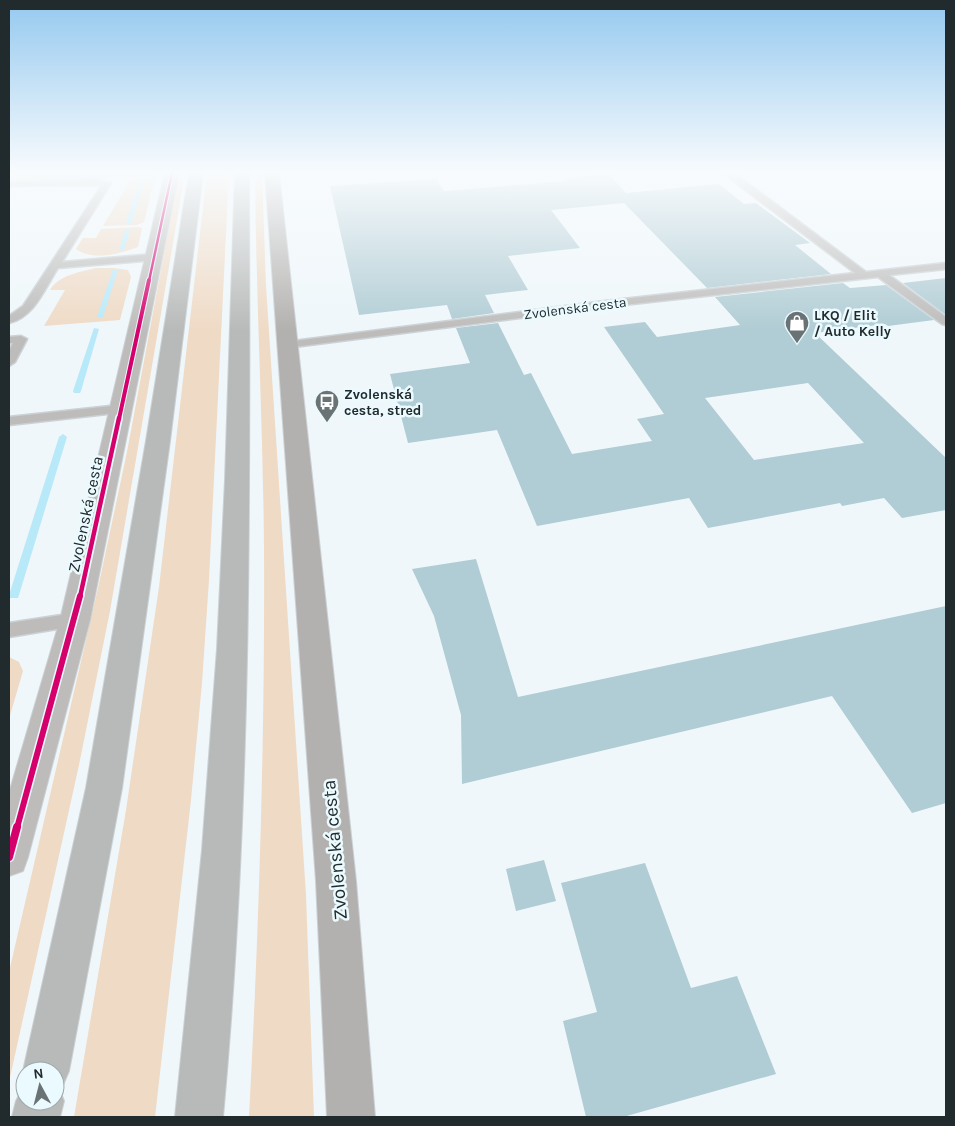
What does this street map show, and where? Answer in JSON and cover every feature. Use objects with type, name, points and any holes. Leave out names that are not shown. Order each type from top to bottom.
[{"type":"highway","points":[[48,1061],[104,788],[157,451],[189,226]]},
{"type":"highway","points":[[199,1117],[216,941],[228,738],[235,571],[241,226]]},
{"type":"main road","name":"Zvolenská cesta","points":[[276,226],[328,779],[340,928],[351,1117]]},
{"type":"street","name":"Zvolenská cesta","points":[[9,857],[75,620],[161,226]]},
{"type":"lane","points":[[9,320],[21,314],[27,308],[81,226]]},
{"type":"lane","points":[[798,226],[865,276]]},
{"type":"lane","points":[[56,265],[155,257]]},
{"type":"lane","name":"Zvolenská cesta","points":[[286,345],[605,304],[946,266]]},
{"type":"lane","points":[[880,274],[946,322]]},
{"type":"lane","points":[[9,340],[21,339],[9,362]]},
{"type":"lane","points":[[9,421],[120,409]]},
{"type":"lane","points":[[9,630],[75,620]]},
{"type":"shaded area","points":[[169,226],[176,226],[110,611],[79,765],[9,1082],[9,972],[98,588],[127,452]]},
{"type":"shaded area","points":[[201,226],[226,226],[202,683],[191,800],[155,1117],[74,1117],[126,810],[159,587]]},
{"type":"shaded area","points":[[256,226],[264,226],[266,286],[306,895],[314,1117],[249,1117],[261,832],[264,619]]},
{"type":"shaded area","points":[[142,228],[138,247],[131,250],[107,255],[90,255],[76,249],[83,238],[96,238],[101,229]]},
{"type":"shaded area","points":[[96,268],[128,270],[131,277],[120,320],[44,326],[65,290],[50,290],[54,285],[70,275]]},
{"type":"shaded area","points":[[9,657],[19,662],[23,671],[9,719]]},
{"type":"building","points":[[339,226],[563,226],[580,248],[508,256],[528,290],[485,295],[494,313],[452,319],[447,305],[359,315]]},
{"type":"building","points":[[646,226],[786,226],[810,243],[795,245],[831,274],[707,288]]},
{"type":"building","points":[[946,278],[946,315],[903,283]]},
{"type":"building","points":[[843,283],[850,288],[886,285],[934,320],[815,333],[946,458],[946,510],[902,518],[884,498],[842,506],[840,503],[708,528],[689,498],[537,526],[497,430],[408,443],[390,374],[470,363],[456,328],[498,323],[524,375],[531,373],[572,454],[652,441],[637,419],[664,414],[604,327],[645,322],[657,337],[740,325],[715,297]],"holes":[[[808,383],[864,443],[754,460],[705,398]]]},
{"type":"building","points":[[476,559],[518,697],[946,606],[946,803],[912,813],[832,696],[462,784],[461,715],[434,616],[412,569]]},
{"type":"building","points":[[544,860],[556,901],[516,911],[506,869]]},
{"type":"building","points":[[645,863],[691,988],[737,976],[776,1074],[623,1117],[586,1117],[563,1021],[597,1012],[561,883]]},
{"type":"waterway","points":[[121,250],[127,231]]},
{"type":"waterway","points":[[100,317],[115,270]]},
{"type":"waterway","points":[[77,391],[96,329]]},
{"type":"waterway","points":[[14,595],[63,437]]},
{"type":"cycle path","points":[[9,857],[75,620],[161,226]]},
{"type":"place","name":"LKQ / Elit / Auto Kelly","points":[[797,344]]},
{"type":"place","name":"Zvolenská cesta, stred","points":[[327,423]]}]
